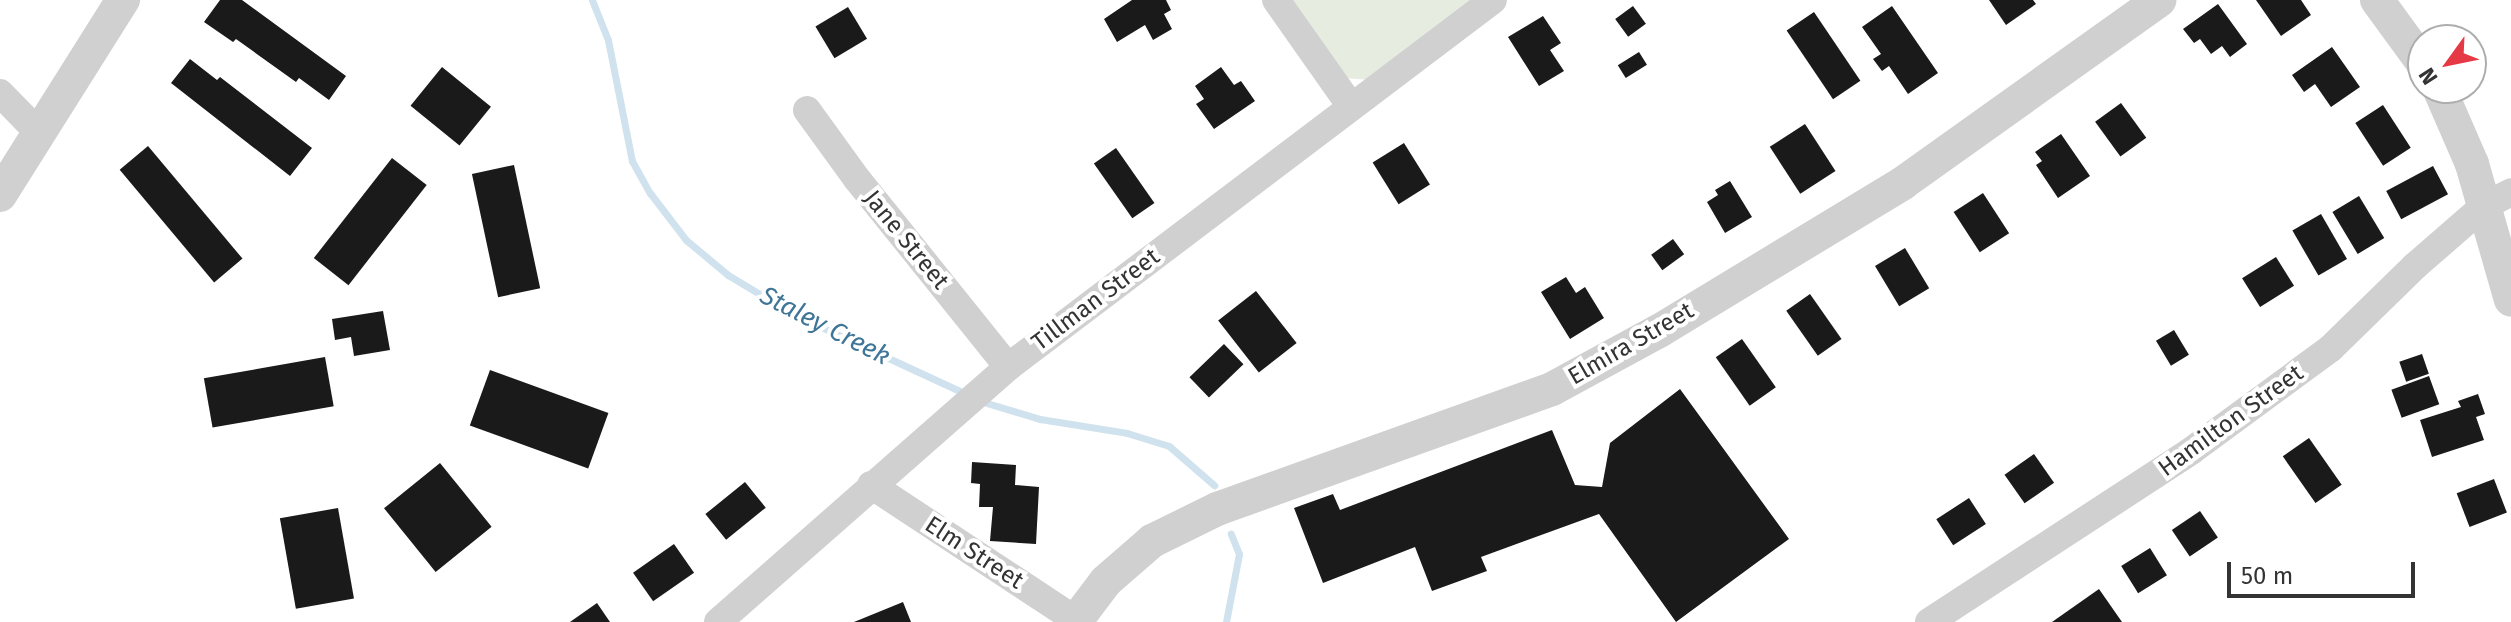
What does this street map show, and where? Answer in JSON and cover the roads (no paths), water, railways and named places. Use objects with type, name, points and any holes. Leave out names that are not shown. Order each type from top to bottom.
[{"type":"street","points":[[0,195],[123,0]]},
{"type":"street","points":[[1276,0],[1350,105]]},
{"type":"street","name":"Tillman Street","points":[[718,622],[1008,367],[1350,105],[1493,0]]},
{"type":"street","name":"Elmira Street","points":[[1076,621],[1106,581],[1152,541],[1217,509],[1552,389],[1659,331],[1903,183],[2160,0]]},
{"type":"street","points":[[2377,0],[2407,41]]},
{"type":"street","points":[[0,93],[38,132]]},
{"type":"street","points":[[2447,104],[2498,199],[2511,300]]},
{"type":"street","name":"Jane Street","points":[[807,110],[857,179],[1008,367]]},
{"type":"street","name":"Hamilton Street","points":[[1929,622],[2191,451],[2331,348],[2415,266],[2498,199]]},
{"type":"street","name":"Elm Street","points":[[871,485],[1076,621]]},
{"type":"waterway","name":"Staley Creek","points":[[592,0],[608,40],[632,161],[650,193],[686,240],[728,275],[791,313],[966,394]]},
{"type":"waterway","name":"Staley Creek","points":[[980,401],[1040,419],[1127,433],[1169,446],[1214,485]]},
{"type":"waterway","name":"Staley Creek","points":[[1226,622],[1239,554],[1231,534]]}]
